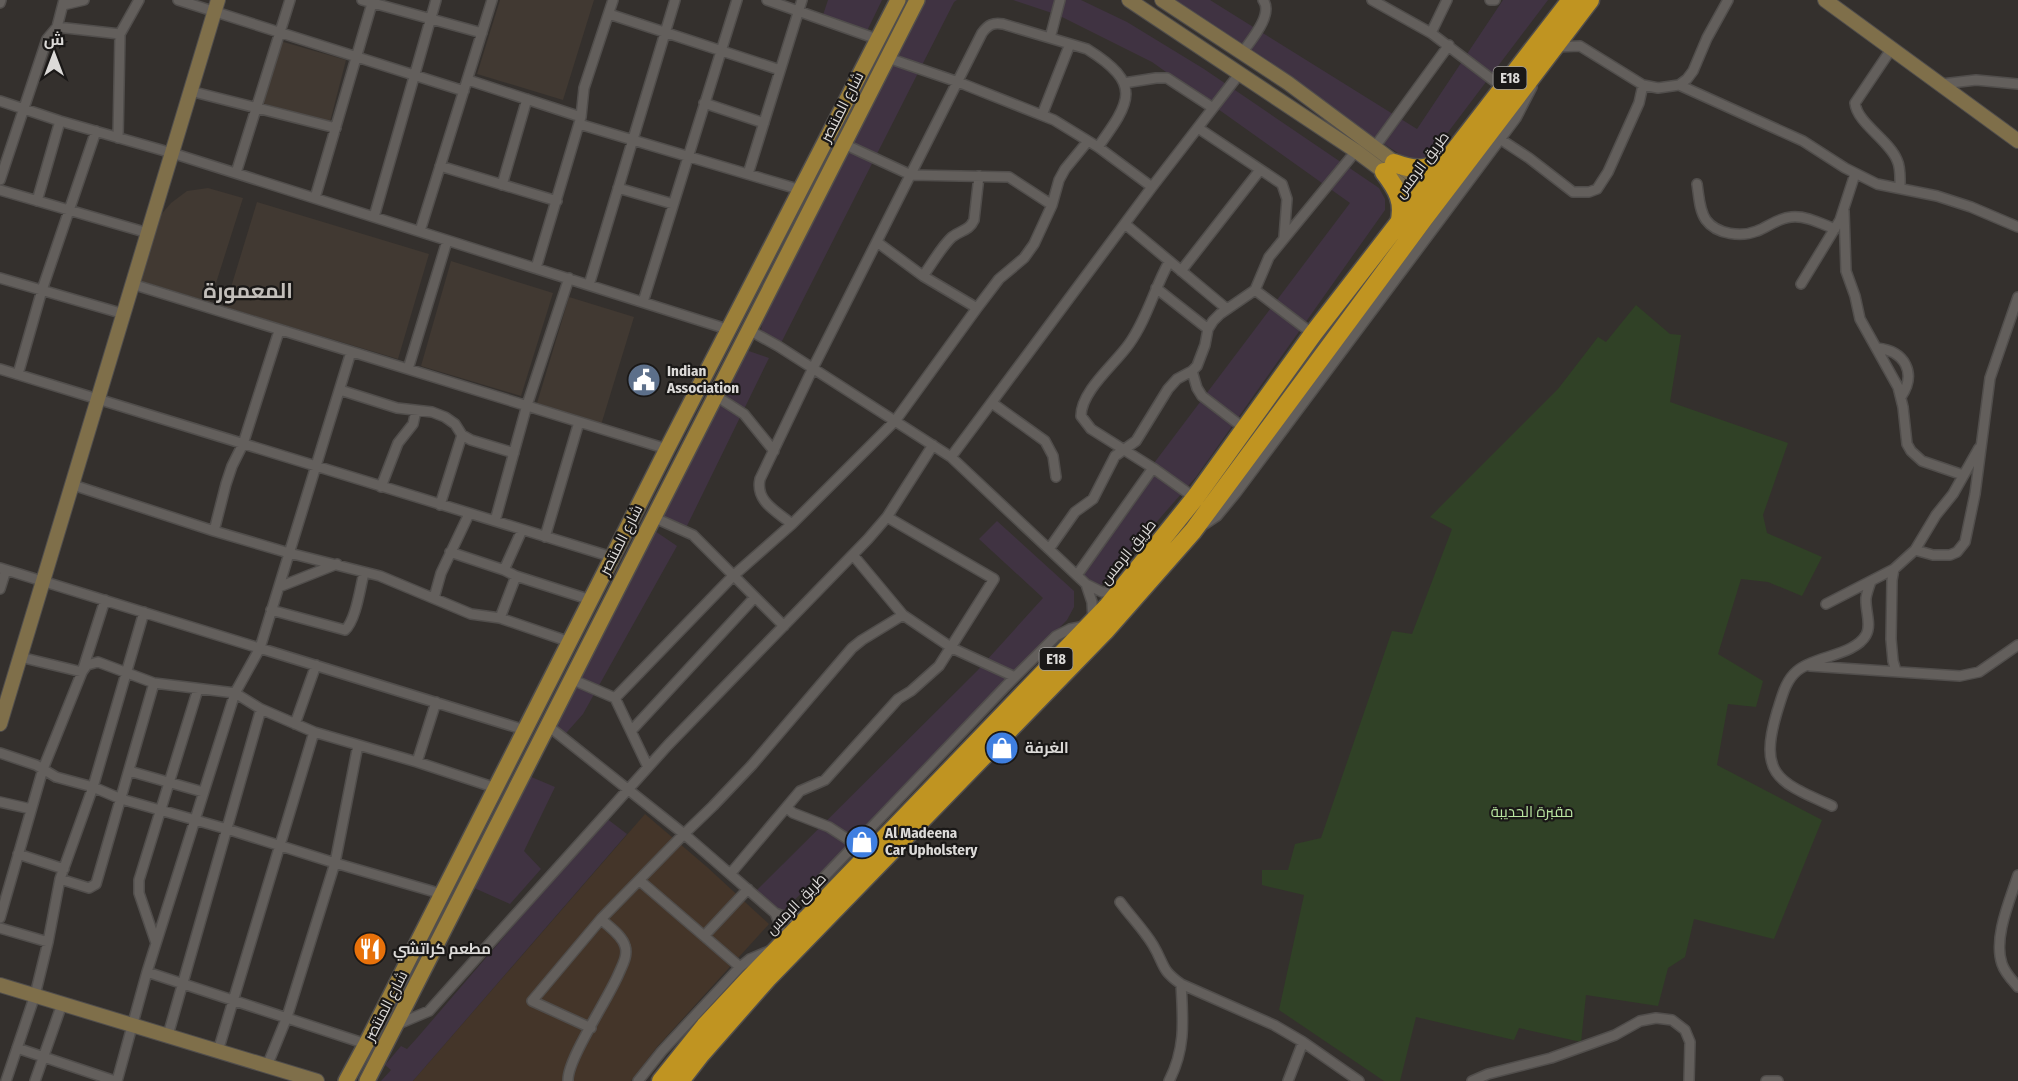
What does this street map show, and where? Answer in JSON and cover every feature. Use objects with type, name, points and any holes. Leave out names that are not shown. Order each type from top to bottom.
[{"type":"highway","name":"طريق الرمس","points":[[680,1081],[767,979],[1105,631],[1192,531],[1432,196],[1537,70],[1590,0]]},
{"type":"highway","name":"طريق الرمس","points":[[661,1081],[705,1026],[1119,591],[1195,498],[1313,334],[1399,224],[1432,196],[1451,157],[1568,1]]},
{"type":"highway","points":[[1399,224],[1402,211],[1400,198],[1389,168],[1423,169],[1451,157]]},
{"type":"main road","name":"شارع المنتصر","points":[[346,1081],[898,0]]},
{"type":"main road","name":"شارع المنتصر","points":[[367,1081],[917,0]]},
{"type":"street","points":[[0,180],[47,39],[57,27],[63,2],[84,0]]},
{"type":"street","points":[[118,138],[120,34],[140,0]]},
{"type":"street","points":[[178,0],[216,6],[280,32],[464,91]]},
{"type":"street","points":[[236,173],[290,0]]},
{"type":"street","points":[[362,0],[482,33]]},
{"type":"street","points":[[374,217],[436,0]]},
{"type":"street","points":[[420,231],[492,0]]},
{"type":"street","points":[[536,268],[580,120],[584,88],[613,0]]},
{"type":"street","points":[[589,285],[675,0]]},
{"type":"street","points":[[643,302],[737,0]]},
{"type":"street","points":[[767,0],[877,39]]},
{"type":"street","points":[[748,174],[802,0]]},
{"type":"street","points":[[1050,38],[1060,0]]},
{"type":"street","points":[[1129,0],[1356,151],[1389,168],[1432,196]]},
{"type":"street","points":[[1162,0],[1177,4],[1242,53],[1288,83],[1374,148],[1389,168]]},
{"type":"street","points":[[1242,53],[1267,15],[1267,5],[1263,0]]},
{"type":"street","points":[[1372,0],[1449,45],[1502,87]]},
{"type":"street","points":[[1431,33],[1447,0]]},
{"type":"street","points":[[1490,0],[1495,0]]},
{"type":"street","points":[[1573,22],[1580,46],[1643,85],[1658,88],[1679,85],[1687,79],[1728,0]]},
{"type":"street","points":[[1825,0],[2018,141]]},
{"type":"street","points":[[315,198],[373,2]]},
{"type":"street","points":[[0,724],[216,6]]},
{"type":"street","points":[[609,14],[780,70]]},
{"type":"street","points":[[792,524],[759,494],[760,479],[813,368],[987,26],[993,23],[1003,24],[1087,49],[1099,56],[1122,78],[1127,95],[1125,106],[1098,147]]},
{"type":"street","points":[[57,27],[120,34]]},
{"type":"street","points":[[1042,115],[1070,44]]},
{"type":"street","points":[[1374,148],[1449,45]]},
{"type":"street","points":[[1554,48],[1580,46]]},
{"type":"street","points":[[1892,48],[1855,103],[1859,115],[1876,132],[1897,160],[1900,188]]},
{"type":"street","points":[[888,58],[1042,115],[1098,147],[1152,187]]},
{"type":"street","points":[[1192,531],[1217,516],[1236,493],[1500,139],[1526,100],[1537,70]]},
{"type":"street","points":[[1240,73],[1249,74],[1275,93],[1282,92],[1288,83]]},
{"type":"street","points":[[951,457],[1240,73]]},
{"type":"street","points":[[1124,83],[1167,78],[1213,108]]},
{"type":"street","points":[[468,80],[527,99],[633,140],[801,189]]},
{"type":"street","points":[[1942,84],[1976,80],[2018,84]]},
{"type":"street","points":[[1500,139],[1573,192],[1589,192],[1597,189],[1608,172],[1639,103],[1643,85]]},
{"type":"street","points":[[1679,85],[1803,141],[1855,174],[1877,184],[1953,201],[2018,227]]},
{"type":"street","points":[[190,91],[336,128]]},
{"type":"street","points":[[502,185],[527,99]]},
{"type":"street","points":[[0,101],[236,173],[730,330]]},
{"type":"street","points":[[704,104],[764,123]]},
{"type":"street","points":[[37,201],[60,121]]},
{"type":"street","points":[[1198,128],[1282,184],[1287,199],[1284,237]]},
{"type":"street","points":[[18,374],[42,290],[96,131]]},
{"type":"street","points":[[615,698],[733,576],[792,524],[895,421],[999,279],[1024,258],[1034,244],[1052,205],[1059,180],[1088,141]]},
{"type":"street","points":[[844,144],[911,175],[1009,177],[1052,205]]},
{"type":"street","points":[[1049,549],[1075,512],[1093,499],[1112,460],[1119,452],[1136,441],[1172,384],[1192,371],[1200,359],[1208,329],[1213,321],[1255,290],[1269,257],[1356,151]]},
{"type":"street","points":[[440,166],[557,201]]},
{"type":"street","points":[[1181,271],[1260,170]]},
{"type":"street","points":[[1801,284],[1844,211],[1855,174]]},
{"type":"street","points":[[923,276],[952,237],[971,226],[974,220],[979,176]]},
{"type":"street","points":[[1697,184],[1701,208],[1706,220],[1732,234],[1747,235],[1790,217],[1803,217],[1835,229]]},
{"type":"street","points":[[618,188],[673,204]]},
{"type":"street","points":[[0,190],[148,233]]},
{"type":"street","points":[[1844,211],[1846,271],[1860,319],[1898,387],[1905,435],[1911,451],[1922,461],[1963,475]]},
{"type":"street","points":[[1125,224],[1227,309]]},
{"type":"street","points":[[408,369],[447,241]]},
{"type":"street","points":[[877,242],[923,276],[977,308]]},
{"type":"street","points":[[1169,262],[1143,322],[1120,357],[1083,402],[1081,416],[1091,429],[1195,498]]},
{"type":"street","points":[[0,278],[124,314]]},
{"type":"street","points":[[495,521],[527,405],[569,278]]},
{"type":"street","points":[[132,284],[667,449]]},
{"type":"street","points":[[1156,288],[1208,329]]},
{"type":"street","points":[[1255,290],[1313,334]]},
{"type":"street","points":[[1915,550],[1942,556],[1957,552],[1962,548],[1968,534],[1990,378],[2018,297]]},
{"type":"street","points":[[749,330],[813,368],[951,457],[1086,584],[1102,592],[1119,591]]},
{"type":"street","points":[[214,531],[226,484],[243,444],[279,331]]},
{"type":"street","points":[[1876,348],[1896,353],[1903,360],[1909,379],[1907,388],[1901,397]]},
{"type":"street","points":[[17,1048],[116,1081],[203,792],[235,693],[260,648],[351,352]]},
{"type":"street","points":[[0,369],[612,557]]},
{"type":"street","points":[[1192,371],[1202,396],[1245,429]]},
{"type":"street","points":[[340,390],[397,408],[432,412],[446,417],[455,424],[462,435],[471,440],[514,453]]},
{"type":"street","points":[[716,396],[744,414],[774,451]]},
{"type":"street","points":[[992,403],[1045,441],[1053,456],[1056,477]]},
{"type":"street","points":[[381,487],[398,443],[413,424],[416,411]]},
{"type":"street","points":[[545,537],[579,422]]},
{"type":"street","points":[[440,505],[462,435]]},
{"type":"street","points":[[396,1025],[429,1011],[628,788],[853,555],[887,517],[933,445]]},
{"type":"street","points":[[1826,604],[1894,569],[1915,550],[1936,515],[1953,494],[1981,446]]},
{"type":"street","points":[[1077,575],[1153,468]]},
{"type":"street","points":[[73,485],[214,531],[380,576],[471,614],[500,618],[570,642]]},
{"type":"street","points":[[434,598],[441,573],[469,514]]},
{"type":"street","points":[[731,873],[800,791],[825,780],[898,699],[911,691],[939,666],[994,579],[887,517]]},
{"type":"street","points":[[655,518],[693,535],[784,626]]},
{"type":"street","points":[[504,570],[522,530]]},
{"type":"street","points":[[450,552],[591,600]]},
{"type":"street","points":[[853,555],[903,615],[952,648],[1015,677]]},
{"type":"street","points":[[279,587],[337,564]]},
{"type":"street","points":[[0,589],[3,569],[525,730]]},
{"type":"street","points":[[1894,569],[1890,639],[1896,671]]},
{"type":"street","points":[[271,610],[345,630],[349,627],[353,617],[364,573]]},
{"type":"street","points":[[500,618],[516,576]]},
{"type":"street","points":[[1832,806],[1789,786],[1774,768],[1769,745],[1771,733],[1785,686],[1797,671],[1851,647],[1865,636],[1868,626],[1866,597],[1871,581]]},
{"type":"street","points":[[547,725],[684,834],[775,913],[788,917],[812,914],[816,889],[821,880],[1015,677],[1061,633],[1091,623],[1092,602],[1086,584]]},
{"type":"street","points":[[631,731],[755,597]]},
{"type":"street","points":[[0,918],[43,769],[82,672],[105,600]]},
{"type":"street","points":[[6,1081],[35,995],[60,879],[93,787],[144,612]]},
{"type":"street","points":[[591,1028],[532,1001],[601,919],[752,765],[852,648],[903,615]]},
{"type":"street","points":[[1805,666],[1960,676],[1969,675],[1987,667],[2018,645]]},
{"type":"street","points":[[20,657],[82,672]]},
{"type":"street","points":[[82,672],[87,665],[98,662],[154,683],[235,693],[261,709],[314,732],[495,788]]},
{"type":"street","points":[[295,724],[316,665]]},
{"type":"street","points":[[571,680],[615,698],[648,767]]},
{"type":"street","points":[[60,879],[89,888],[96,884],[154,683]]},
{"type":"street","points":[[156,943],[138,887],[198,688]]},
{"type":"street","points":[[417,762],[436,702]]},
{"type":"street","points":[[168,1035],[261,709]]},
{"type":"street","points":[[218,1051],[314,732]]},
{"type":"street","points":[[267,1066],[287,1017],[335,863],[358,745]]},
{"type":"street","points":[[0,753],[43,769],[56,777],[93,787],[121,800],[227,829],[442,894]]},
{"type":"street","points":[[129,771],[203,792]]},
{"type":"street","points":[[0,802],[31,809]]},
{"type":"street","points":[[787,808],[793,813],[829,826],[855,844]]},
{"type":"street","points":[[18,854],[64,869]]},
{"type":"street","points":[[2018,875],[2004,922],[2000,952],[2006,972],[2018,987]]},
{"type":"street","points":[[639,879],[740,967]]},
{"type":"street","points":[[704,936],[748,889]]},
{"type":"street","points":[[1120,902],[1153,945],[1161,966],[1181,984],[1274,1026],[1303,1042],[1359,1081]]},
{"type":"street","points":[[638,1081],[740,967],[750,959],[781,945],[780,926],[775,913]]},
{"type":"street","points":[[568,1081],[571,1064],[613,988],[626,953],[622,939],[601,919]]},
{"type":"street","points":[[0,928],[48,942]]},
{"type":"street","points":[[147,972],[366,1044]]},
{"type":"street","points":[[1169,1081],[1178,1064],[1182,1047],[1181,984]]},
{"type":"street","points":[[0,985],[317,1081]]},
{"type":"street","points":[[35,1081],[62,1004]]},
{"type":"street","points":[[1472,1081],[1488,1074],[1551,1058],[1615,1035],[1641,1021],[1656,1018],[1672,1020],[1685,1030],[1690,1042],[1689,1081]]},
{"type":"street","points":[[1287,1081],[1303,1042]]},
{"type":"street","points":[[1766,1081],[1778,1081]]},
{"type":"shaded area","points":[[500,0],[594,0],[563,100],[477,74]]},
{"type":"shaded area","points":[[828,0],[882,0],[867,31],[823,15]]},
{"type":"shaded area","points":[[924,0],[957,0],[780,345],[761,331],[763,315]]},
{"type":"shaded area","points":[[1013,0],[1081,0],[1127,22],[1204,69],[1379,188],[1385,199],[1385,210],[1196,477],[1097,590],[1075,568],[1350,203],[1152,62],[1058,15]]},
{"type":"shaded area","points":[[1163,0],[1210,0],[1417,129],[1503,0],[1548,0],[1421,168]]},
{"type":"shaded area","points":[[280,41],[346,60],[330,122],[262,103]]},
{"type":"shaded area","points":[[208,188],[243,198],[210,302],[138,280],[159,217],[171,203],[187,191]]},
{"type":"shaded area","points":[[257,202],[429,254],[398,359],[225,307]]},
{"type":"shaded area","points":[[451,261],[553,293],[521,396],[421,366]]},
{"type":"shaded area","points":[[569,297],[634,317],[601,425],[537,403]]},
{"type":"shaded area","points":[[743,349],[769,358],[683,534],[660,519]]},
{"type":"shaded area","points":[[997,521],[1074,591],[1074,607],[1067,620],[782,913],[756,891],[977,671],[1043,598],[979,539]]},
{"type":"shaded area","points":[[652,529],[677,546],[583,714],[560,740],[550,728]]},
{"type":"shaded area","points":[[529,776],[555,787],[524,851],[541,869],[510,904],[472,887]]},
{"type":"shaded area","points":[[645,814],[769,924],[657,1047],[631,1081],[413,1081]]},
{"type":"shaded area","points":[[606,818],[627,834],[413,1081],[381,1081],[391,1070],[385,1065],[401,1046],[407,1049],[417,1038]]},
{"type":"green space","name":"مقبرة الحديبة","points":[[1636,305],[1670,334],[1681,335],[1670,402],[1788,443],[1763,515],[1767,533],[1822,557],[1802,596],[1768,582],[1741,579],[1718,654],[1763,681],[1756,707],[1728,704],[1717,765],[1822,820],[1774,939],[1694,919],[1685,957],[1668,968],[1658,1006],[1586,995],[1581,1042],[1519,1028],[1514,1040],[1416,1017],[1400,1081],[1384,1081],[1279,1010],[1304,895],[1262,885],[1262,870],[1288,870],[1295,844],[1321,838],[1392,631],[1412,634],[1452,529],[1430,517],[1558,389],[1598,337],[1606,342]]},
{"type":"place","name":"Indian Association","points":[[644,380]]},
{"type":"place","name":"الغرفة","points":[[1002,748]]},
{"type":"place","name":"Al Madeena Car Upholstery","points":[[862,842]]},
{"type":"place","name":"مطعم كراتشي","points":[[370,949]]},
{"type":"district","name":"المعمورة","points":[[248,291]]}]
